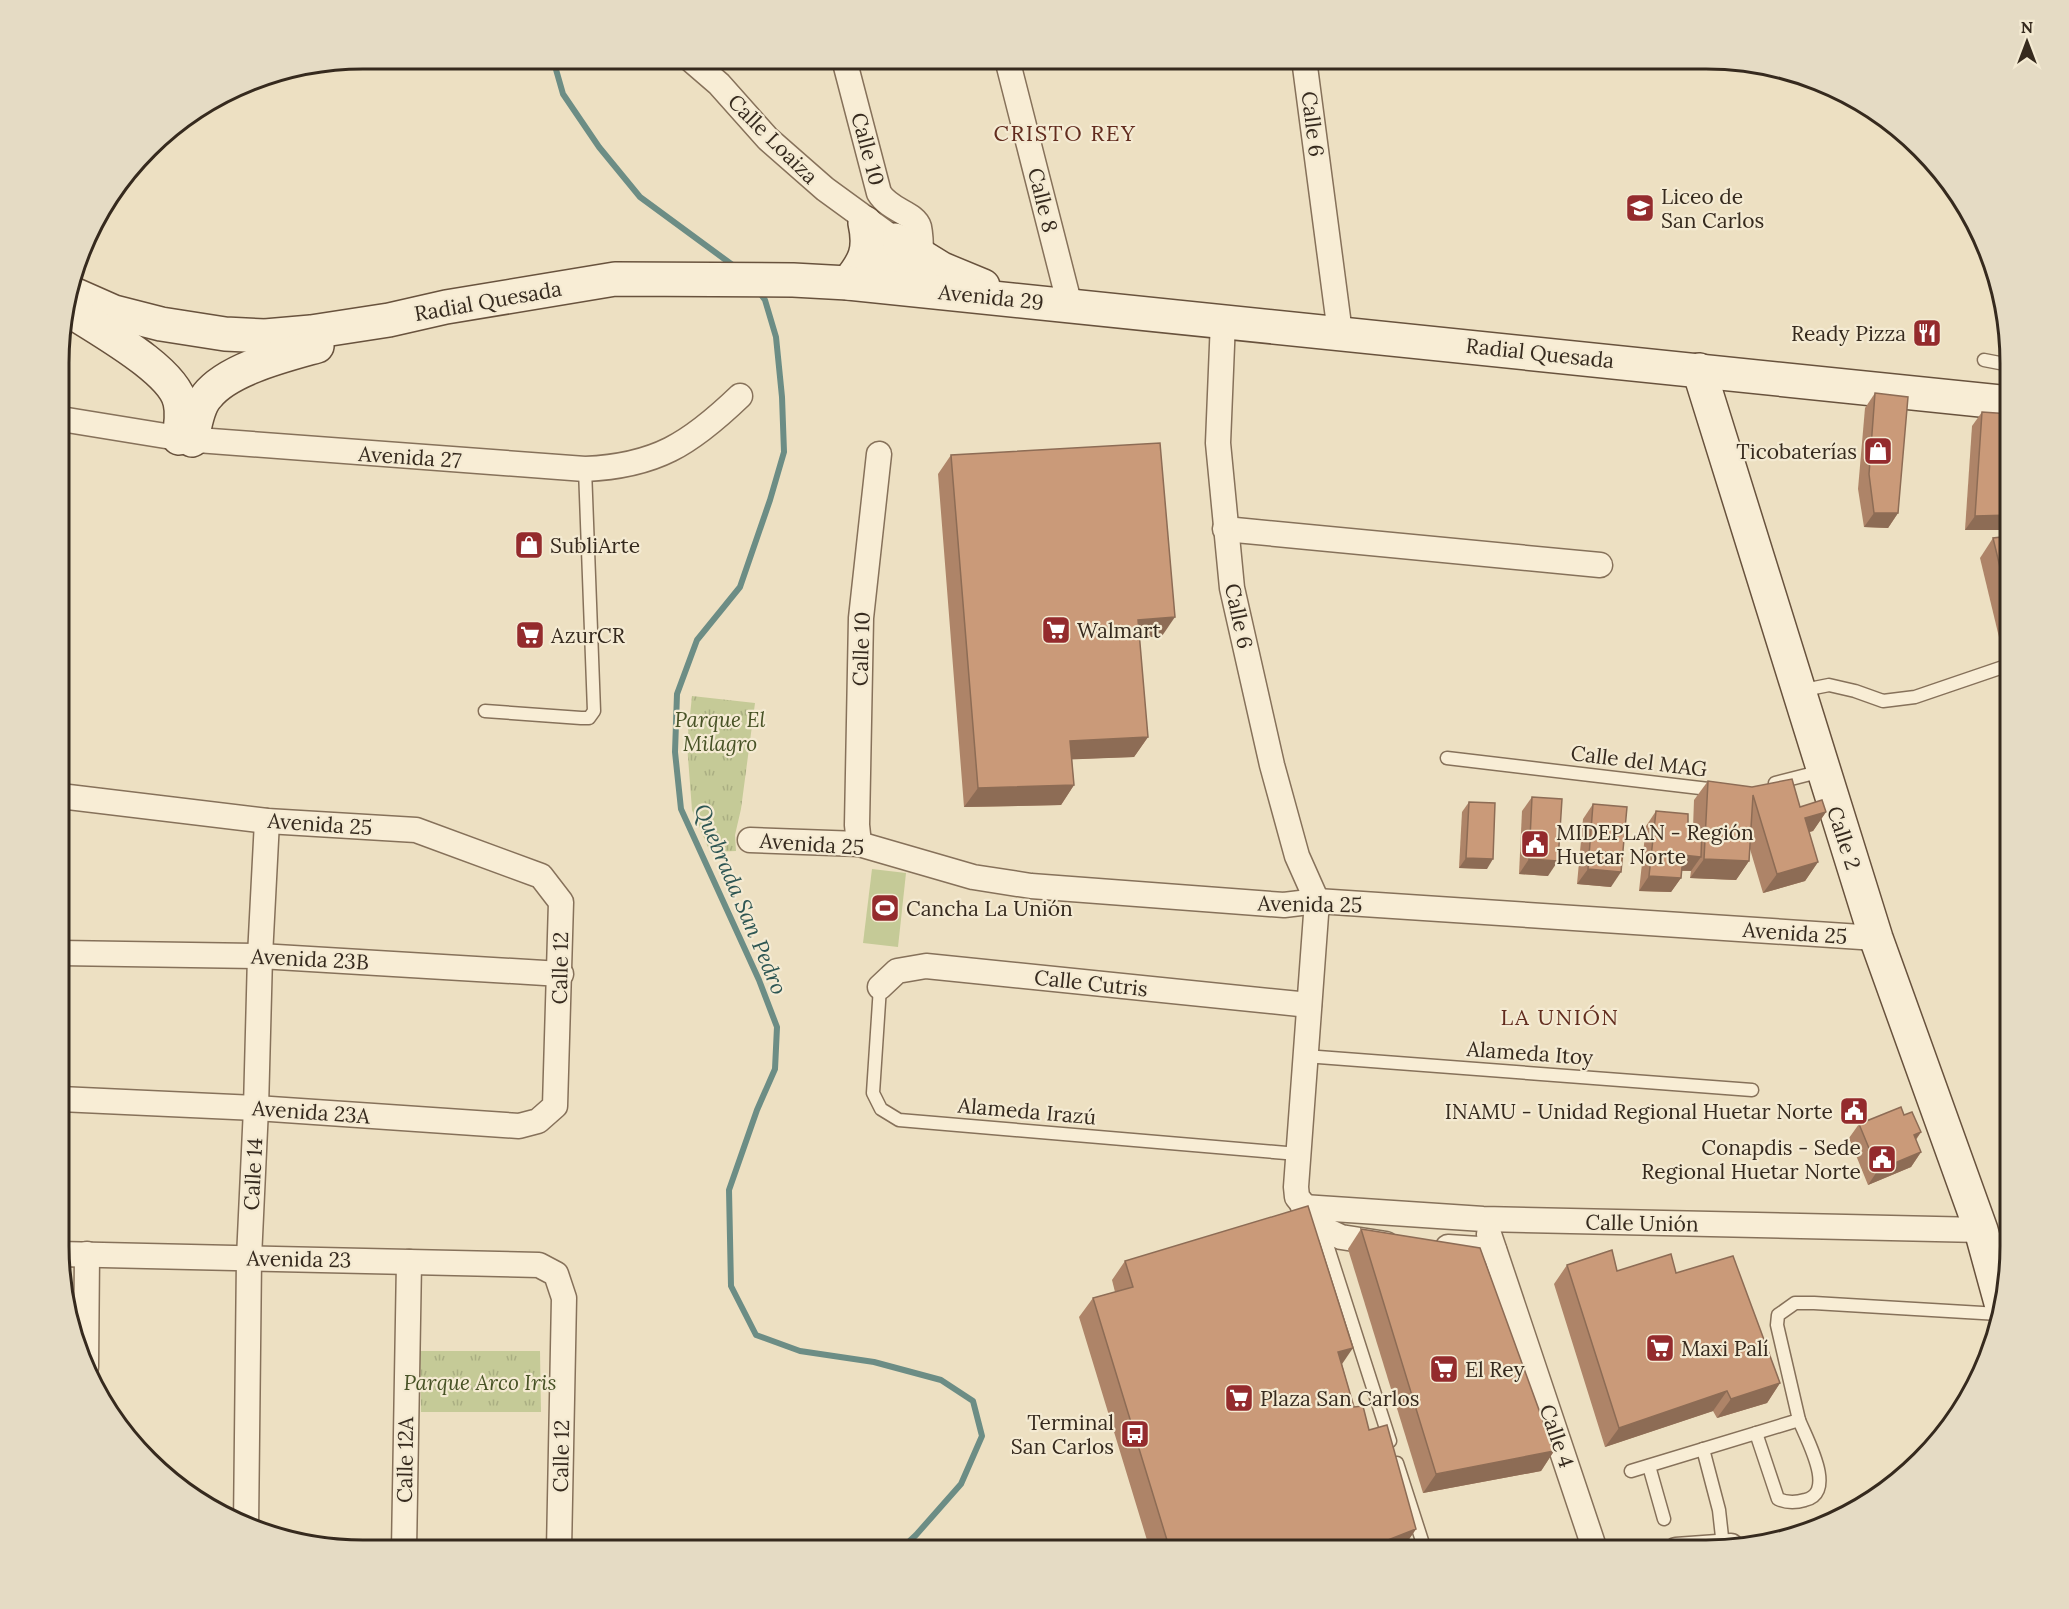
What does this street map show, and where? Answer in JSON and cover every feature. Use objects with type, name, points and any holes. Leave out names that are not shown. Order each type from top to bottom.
[{"type":"main road","points":[[848,283],[864,261],[868,236],[862,219]]},
{"type":"main road","name":"Calle Loaiza","points":[[908,248],[942,269],[1027,302]]},
{"type":"main road","name":"Radial Quesada","points":[[77,296],[114,312],[161,324],[225,334],[265,336],[393,319],[446,307],[603,281],[666,278],[793,280],[900,287]]},
{"type":"main road","name":"Avenida 29","points":[[900,287],[1070,306]]},
{"type":"main road","name":"Radial Quesada","points":[[1070,306],[2000,402]]},
{"type":"main road","points":[[74,313],[156,368],[173,386],[180,400],[185,439]]},
{"type":"main road","points":[[185,439],[206,396],[224,382],[249,368],[280,356],[340,340],[393,319]]},
{"type":"main road","name":"Calle 2","points":[[1699,370],[1876,939],[1981,1230],[1997,1287]]},
{"type":"street","name":"Calle Loaiza","points":[[702,69],[719,84],[768,139],[825,189],[862,219],[908,248]]},
{"type":"street","name":"Calle 10","points":[[847,69],[879,193],[893,209],[915,219],[919,226],[908,248]]},
{"type":"street","name":"Calle 8","points":[[1010,69],[1070,306]]},
{"type":"street","name":"Calle 6","points":[[1305,69],[1340,333]]},
{"type":"street","name":"Calle Loaiza","points":[[862,219],[884,253],[900,287]]},
{"type":"street","points":[[900,287],[908,248]]},
{"type":"street","name":"Calle 6","points":[[1223,321],[1218,443],[1232,588],[1272,765],[1297,856],[1317,901]]},
{"type":"street","name":"Avenida 27","points":[[69,420],[185,439],[585,469],[608,468],[665,454],[691,439],[740,396]]},
{"type":"street","name":"Calle 10","points":[[859,844],[857,825],[861,618],[879,454]]},
{"type":"street","points":[[1225,529],[1600,565]]},
{"type":"street","name":"Avenida 25","points":[[69,797],[267,821],[416,830],[541,876],[561,902]]},
{"type":"street","name":"Calle 14","points":[[246,1516],[249,1258],[267,821]]},
{"type":"street","name":"Avenida 25","points":[[750,840],[859,844],[973,877],[1031,886],[1284,905],[1317,901],[1876,939]]},
{"type":"street","points":[[1317,901],[1298,1154],[1297,1197],[1322,1228],[1341,1237],[1494,1250]]},
{"type":"street","name":"Calle 12","points":[[555,1106],[561,974],[561,902]]},
{"type":"street","name":"Avenida 23B","points":[[69,953],[260,956],[561,974]]},
{"type":"street","name":"Calle Cutris","points":[[880,987],[897,971],[926,966],[1309,1005]]},
{"type":"street","name":"Avenida 23A","points":[[69,1099],[256,1108],[519,1126],[538,1121],[555,1106]]},
{"type":"street","name":"Calle Unión","points":[[1303,1207],[1483,1219],[1981,1230]]},
{"type":"street","name":"Calle 4","points":[[1483,1219],[1592,1540]]},
{"type":"street","name":"Avenida 23","points":[[69,1254],[539,1265]]},
{"type":"street","points":[[86,1344],[87,1254]]},
{"type":"street","name":"Calle 12A","points":[[404,1540],[409,1262]]},
{"type":"street","name":"Calle 12","points":[[539,1265],[556,1274],[564,1298],[559,1540]]},
{"type":"lane","points":[[1984,360],[2000,363]]},
{"type":"lane","points":[[485,711],[581,718],[588,718],[594,711],[585,469]]},
{"type":"lane","points":[[1798,692],[1829,685],[1856,691],[1883,701],[1915,697],[2000,668]]},
{"type":"lane","name":"Calle del MAG","points":[[1447,758],[1728,791]]},
{"type":"lane","points":[[1761,787],[1823,771]]},
{"type":"lane","name":"Alameda Irazú","points":[[880,987],[873,1093],[880,1110],[899,1120],[1298,1154]]},
{"type":"lane","name":"Alameda Itoy","points":[[1305,1056],[1752,1090]]},
{"type":"lane","points":[[1322,1228],[1422,1540]]},
{"type":"lane","points":[[1756,1433],[1778,1499],[1796,1503],[1812,1499],[1818,1494],[1821,1477],[1799,1420],[1777,1325],[1778,1315],[1795,1303],[1992,1314]]},
{"type":"lane","points":[[1631,1471],[1799,1420]]},
{"type":"lane","points":[[1703,1449],[1725,1539]]},
{"type":"lane","points":[[1649,1466],[1664,1519]]},
{"type":"green space","name":"Parque El Milagro","points":[[692,696],[755,703],[741,809],[735,835],[736,851],[710,852],[692,810],[687,744]]},
{"type":"green space","name":"Cancha La Unión","points":[[872,869],[906,873],[898,947],[863,943]]},
{"type":"green space","name":"Parque Arco Iris","points":[[420,1351],[540,1351],[541,1412],[421,1412]]},
{"type":"building","name":"Ticobaterías","points":[[1875,393],[1908,397],[1898,513],[1874,513],[1869,474]]},
{"type":"building","points":[[1982,412],[2000,413],[2000,515],[1975,516]]},
{"type":"building","name":"Walmart","points":[[1160,443],[1175,617],[1138,620],[1148,737],[1070,741],[1074,785],[978,788],[951,455]]},
{"type":"building","points":[[2000,537],[2000,567],[1993,538]]},
{"type":"building","points":[[1792,779],[1800,807],[1822,800],[1826,812],[1805,818],[1818,862],[1777,874],[1753,795],[1749,861],[1704,859],[1708,781],[1752,787]]},
{"type":"building","points":[[1532,797],[1562,799],[1558,861],[1529,859]]},
{"type":"building","points":[[1469,802],[1495,803],[1493,859],[1466,858]]},
{"type":"building","points":[[1593,804],[1627,807],[1621,872],[1588,869]]},
{"type":"building","points":[[1656,811],[1688,814],[1688,828],[1702,828],[1701,857],[1683,855],[1681,878],[1649,876]]},
{"type":"building","points":[[1901,1107],[1904,1115],[1912,1112],[1921,1132],[1914,1135],[1921,1152],[1878,1170],[1859,1124]]},
{"type":"building","name":"Plaza San Carlos","points":[[1308,1206],[1353,1348],[1338,1352],[1354,1407],[1363,1406],[1369,1430],[1387,1425],[1416,1529],[1388,1540],[1167,1540],[1093,1298],[1133,1287],[1125,1261]]},
{"type":"building","name":"El Rey","points":[[1361,1229],[1480,1248],[1554,1451],[1436,1474]]},
{"type":"building","name":"Maxi Palí","points":[[1612,1250],[1617,1271],[1671,1254],[1676,1273],[1733,1256],[1780,1383],[1731,1399],[1727,1391],[1619,1428],[1567,1265]]},
{"type":"waterway","name":"Quebrada San Pedro","points":[[556,69],[563,94],[599,147],[640,197],[738,269]]},
{"type":"waterway","name":"Quebrada San Pedro","points":[[759,292],[765,300],[776,337],[782,397],[784,452],[740,587],[697,640],[677,694],[675,752],[681,809],[759,980],[777,1027],[775,1069],[757,1110],[729,1190],[731,1286],[756,1335],[800,1351],[874,1362],[941,1380],[973,1401],[982,1436],[961,1484],[911,1540]]},
{"type":"place","name":"Liceo de San Carlos","points":[[1640,208]]},
{"type":"place","name":"Ready Pizza","points":[[1927,333]]},
{"type":"place","name":"Ticobaterías","points":[[1878,451]]},
{"type":"place","name":"SubliArte","points":[[529,545]]},
{"type":"place","name":"Walmart","points":[[1056,630]]},
{"type":"place","name":"AzurCR","points":[[530,635]]},
{"type":"place","name":"MIDEPLAN - Región Huetar Norte","points":[[1535,844]]},
{"type":"place","name":"Cancha La Unión","points":[[885,908]]},
{"type":"place","name":"INAMU - Unidad Regional Huetar Norte","points":[[1854,1111]]},
{"type":"place","name":"Conapdis - Sede Regional Huetar Norte","points":[[1882,1159]]},
{"type":"place","name":"Maxi Palí","points":[[1660,1348]]},
{"type":"place","name":"El Rey","points":[[1444,1369]]},
{"type":"place","name":"Plaza San Carlos","points":[[1239,1398]]},
{"type":"place","name":"Terminal San Carlos","points":[[1135,1434]]},
{"type":"district","name":"CRISTO REY","points":[[1065,133]]},
{"type":"district","name":"LA UNIÓN","points":[[1560,1017]]}]
